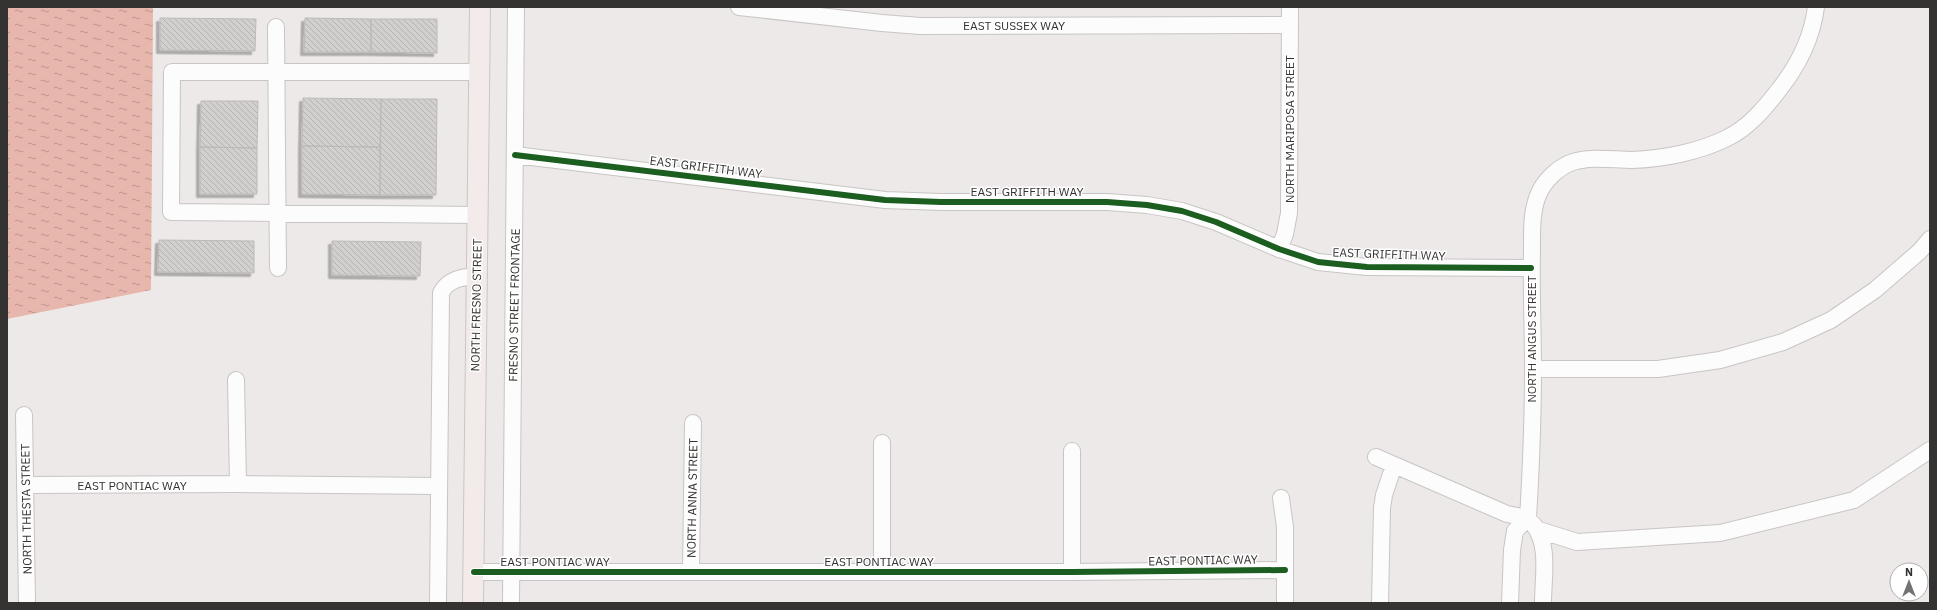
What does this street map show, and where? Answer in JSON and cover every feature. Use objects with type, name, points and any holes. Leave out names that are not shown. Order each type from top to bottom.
[{"type":"main road","name":"NORTH FRESNO STREET","points":[[473,603],[480,7]]},
{"type":"street","name":"FRESNO STREET FRONTAGE","points":[[511,603],[516,7]]},
{"type":"street","name":"EAST SUSSEX WAY","points":[[739,7],[920,26],[1290,25]]},
{"type":"street","name":"NORTH MARIPOSA STREET","points":[[1279,250],[1285,234],[1289,214],[1290,7]]},
{"type":"street","name":"NORTH ANGUS STREET","points":[[1528,518],[1533,369],[1531,268],[1533,215],[1540,191],[1553,174],[1572,162],[1590,159],[1633,160],[1664,157],[1693,151],[1727,138],[1750,122],[1788,79],[1804,52],[1816,7]]},
{"type":"street","points":[[276,27],[278,268]]},
{"type":"street","points":[[477,215],[171,212],[172,72],[479,72]]},
{"type":"street","name":"EAST GRIFFITH WAY","points":[[515,156],[885,200],[941,202],[1107,202],[1147,205],[1182,212],[1216,222],[1279,250],[1318,262],[1367,267],[1531,268]]},
{"type":"street","points":[[1533,369],[1658,369],[1720,360],[1783,342],[1831,320],[1875,290],[1920,252],[1930,239]]},
{"type":"street","points":[[438,603],[441,293],[444,288],[454,280],[477,276]]},
{"type":"street","points":[[236,380],[238,484]]},
{"type":"street","name":"NORTH THESTA STREET","points":[[24,415],[27,603]]},
{"type":"street","name":"NORTH ANNA STREET","points":[[691,572],[693,423]]},
{"type":"street","points":[[882,443],[882,572]]},
{"type":"street","points":[[1539,530],[1577,542],[1720,533],[1854,500],[1930,450]]},
{"type":"street","points":[[1072,451],[1072,572]]},
{"type":"street","points":[[1376,457],[1507,514],[1528,518],[1539,530],[1544,551],[1543,603]]},
{"type":"street","points":[[1380,603],[1382,508],[1384,495],[1394,465]]},
{"type":"street","name":"EAST PONTIAC WAY","points":[[25,485],[238,484],[439,486]]},
{"type":"street","points":[[1281,498],[1285,527],[1285,603]]},
{"type":"street","points":[[1510,603],[1512,550],[1515,531],[1528,518]]},
{"type":"street","name":"EAST PONTIAC WAY","points":[[474,572],[1072,572],[1285,570]]},
{"type":"water","points":[[7,8],[153,8],[151,290],[7,319]]},
{"type":"building","points":[[160,18],[256,19],[255,51],[160,50]]},
{"type":"building","points":[[305,18],[371,19],[371,52],[304,52]]},
{"type":"building","points":[[371,19],[437,19],[437,53],[371,52]]},
{"type":"building","points":[[303,98],[381,99],[380,147],[302,146]]},
{"type":"building","points":[[381,99],[437,99],[436,195],[380,195]]},
{"type":"building","points":[[201,101],[258,101],[257,148],[200,147]]},
{"type":"building","points":[[302,146],[380,147],[380,195],[302,194]]},
{"type":"building","points":[[200,147],[257,148],[257,194],[200,194]]},
{"type":"building","points":[[159,240],[254,241],[254,273],[158,272]]},
{"type":"building","points":[[332,241],[421,242],[420,276],[332,275]]},
{"type":"cycle path","points":[[515,155],[885,200],[941,202],[1107,202],[1147,205],[1182,211],[1216,222],[1279,249],[1318,262],[1367,267],[1531,268]]},
{"type":"cycle path","points":[[474,572],[1072,572],[1285,570]]}]
